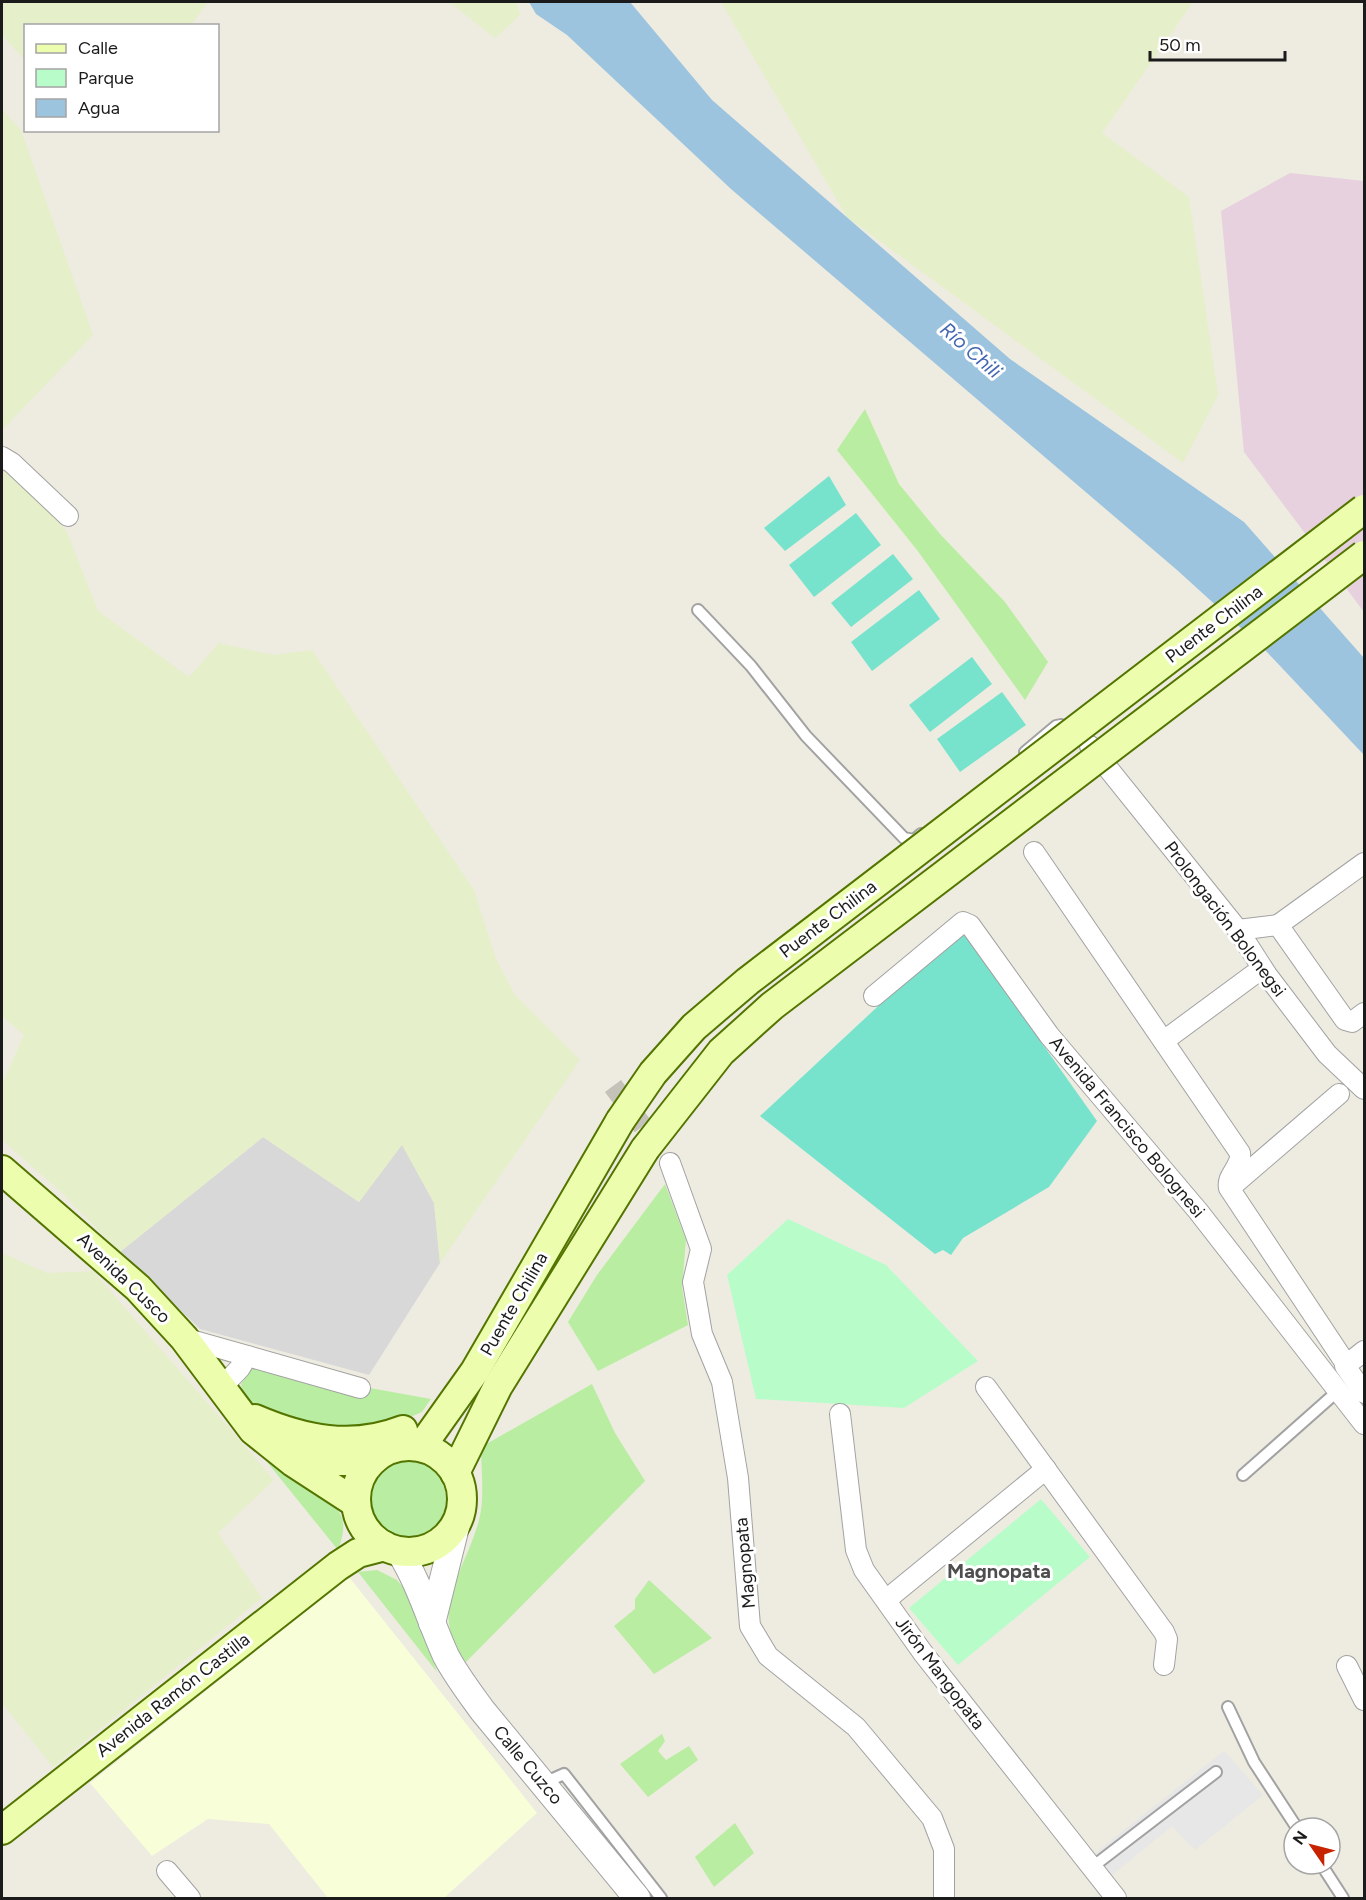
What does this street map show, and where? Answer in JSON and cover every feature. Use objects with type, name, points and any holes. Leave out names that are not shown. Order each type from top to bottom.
[{"type":"main road","name":"Puente Chilina","points":[[421,1447],[453,1405],[620,1121],[652,1073],[694,1027],[747,981],[1365,509]]},
{"type":"main road","name":"Puente Chilina","points":[[455,1473],[498,1386],[645,1149],[722,1052],[772,1006],[1365,555]]},
{"type":"main road","name":"Avenida Cusco","points":[[2,1170],[138,1288],[184,1338],[239,1413],[267,1442],[357,1510]]},
{"type":"main road","name":"Avenida Cusco","points":[[226,1394],[295,1449],[330,1461],[372,1461]]},
{"type":"main road","points":[[255,1419],[290,1434],[322,1441],[356,1442],[388,1436],[420,1424],[453,1405]]},
{"type":"main road","points":[[346,1560],[357,1510],[359,1480],[372,1461],[380,1454],[400,1447],[421,1447],[444,1459],[455,1473],[461,1493],[459,1515],[448,1534],[438,1543],[412,1552],[392,1549],[369,1534],[357,1510]]},
{"type":"main road","name":"Avenida Ramón Castilla","points":[[2,1830],[346,1560],[357,1553],[392,1549]]},
{"type":"street","points":[[2,457],[12,463],[68,516]]},
{"type":"street","name":"Prolongación Bolonegsi","points":[[1094,743],[1238,930],[1267,975],[1327,1054],[1365,1089]]},
{"type":"street","points":[[1034,852],[1165,1040],[1240,1153],[1240,1162],[1228,1182],[1229,1188],[1365,1393]]},
{"type":"street","points":[[1238,930],[1278,925],[1365,862]]},
{"type":"street","name":"Avenida Francisco Bolognesi","points":[[874,996],[963,922],[970,925],[1049,1035],[1198,1211],[1364,1420]]},
{"type":"street","points":[[1278,925],[1345,1020],[1352,1022],[1365,1013]]},
{"type":"street","points":[[1165,1040],[1253,975]]},
{"type":"street","points":[[1229,1188],[1339,1094]]},
{"type":"street","name":"Magnopata","points":[[670,1162],[701,1250],[693,1282],[702,1334],[722,1382],[738,1478],[750,1626],[768,1656],[856,1727],[932,1818],[944,1849],[944,1899]]},
{"type":"street","points":[[184,1338],[360,1388]]},
{"type":"street","points":[[1345,1365],[1365,1351]]},
{"type":"street","points":[[226,1394],[247,1356]]},
{"type":"street","points":[[986,1387],[1164,1632],[1167,1639],[1164,1665]]},
{"type":"street","name":"Jirón Mangopata","points":[[840,1414],[856,1550],[864,1570],[931,1662],[1116,1899]]},
{"type":"street","points":[[886,1600],[1046,1469]]},
{"type":"street","points":[[432,1623],[459,1515]]},
{"type":"street","name":"Calle Cuzco","points":[[392,1549],[418,1586],[448,1658],[476,1702],[637,1899]]},
{"type":"street","points":[[1347,1666],[1365,1700]]},
{"type":"street","points":[[167,1871],[190,1899]]},
{"type":"lane","points":[[698,610],[751,666],[806,736],[904,838],[914,840],[977,790]]},
{"type":"lane","points":[[1116,729],[1204,670]]},
{"type":"lane","points":[[1012,762],[1056,726],[1066,727],[1094,743]]},
{"type":"lane","points":[[1243,1475],[1339,1390]]},
{"type":"lane","points":[[1228,1707],[1254,1762],[1290,1816]]},
{"type":"lane","points":[[1091,1868],[1216,1772]]},
{"type":"lane","points":[[544,1784],[564,1774],[661,1899]]},
{"type":"lane","points":[[1329,1876],[1343,1899]]},
{"type":"shaded area","points":[[2,2],[208,2],[192,24],[24,24],[24,59],[2,35]]},
{"type":"shaded area","points":[[449,2],[516,2],[520,15],[495,38]]},
{"type":"shaded area","points":[[721,2],[1193,2],[1102,133],[1189,197],[1218,395],[1183,463],[847,217]]},
{"type":"shaded area","points":[[2,110],[21,130],[93,335],[2,430]]},
{"type":"shaded area","points":[[1290,173],[1364,181],[1364,612],[1244,452],[1221,211]]},
{"type":"shaded area","points":[[2,462],[38,495],[67,532],[98,611],[189,677],[219,643],[273,655],[312,650],[474,890],[496,959],[515,995],[580,1060],[440,1263],[434,1203],[402,1145],[359,1202],[263,1137],[120,1252],[60,1191],[2,1140],[2,1085],[24,1035],[2,1016]]},
{"type":"shaded area","points":[[829,476],[846,505],[785,551],[764,528]]},
{"type":"shaded area","points":[[856,513],[881,545],[814,597],[789,565]]},
{"type":"shaded area","points":[[893,554],[913,579],[851,627],[831,603]]},
{"type":"shaded area","points":[[919,590],[940,619],[872,671],[851,642]]},
{"type":"shaded area","points":[[972,657],[992,684],[930,732],[909,705]]},
{"type":"shaded area","points":[[1002,692],[1026,725],[960,772],[937,739]]},
{"type":"shaded area","points":[[961,929],[1097,1121],[1049,1187],[963,1238],[951,1255],[943,1250],[935,1254],[760,1116]]},
{"type":"shaded area","points":[[263,1137],[359,1202],[402,1144],[434,1203],[440,1263],[369,1375],[200,1329],[120,1252]]},
{"type":"shaded area","points":[[2,1253],[47,1273],[93,1271],[274,1480],[218,1533],[262,1598],[53,1767],[2,1703]]},
{"type":"shaded area","points":[[349,1577],[537,1813],[444,1898],[328,1898],[269,1824],[208,1819],[152,1856],[90,1783]]},
{"type":"shaded area","points":[[1224,1751],[1263,1795],[1195,1850],[1172,1826],[1106,1880],[1090,1857]]},
{"type":"green space","points":[[865,409],[899,484],[940,534],[1005,602],[1048,662],[1025,700],[917,550],[837,450]]},
{"type":"green space","points":[[665,1184],[686,1240],[682,1287],[688,1325],[598,1371],[568,1322],[597,1275]]},
{"type":"green space","points":[[788,1219],[886,1265],[978,1361],[904,1408],[756,1399],[727,1275]]},
{"type":"green space","points":[[252,1368],[362,1397],[370,1388],[431,1399],[422,1412],[380,1430],[276,1422],[244,1399],[241,1384]]},
{"type":"green space","points":[[592,1384],[615,1433],[645,1481],[466,1662],[455,1643],[449,1625],[449,1608],[452,1591],[473,1539],[481,1511],[481,1447]]},
{"type":"green space","points":[[259,1452],[306,1482],[338,1509],[343,1527],[338,1550]]},
{"type":"green space","points":[[406,1459],[421,1462],[434,1471],[443,1484],[446,1499],[443,1514],[434,1527],[421,1536],[406,1539],[391,1536],[378,1527],[369,1514],[366,1499],[369,1484],[378,1471],[391,1462]]},
{"type":"green space","points":[[1041,1499],[1090,1557],[958,1665],[909,1608]]},
{"type":"green space","points":[[377,1570],[397,1580],[410,1596],[437,1672],[358,1572]]},
{"type":"green space","points":[[649,1580],[712,1638],[654,1674],[614,1626],[635,1609],[635,1599]]},
{"type":"green space","points":[[662,1734],[665,1741],[658,1751],[666,1760],[689,1746],[698,1760],[648,1797],[620,1764]]},
{"type":"green space","points":[[735,1823],[754,1853],[714,1887],[695,1857]]},
{"type":"water","name":"Río Chili","points":[[529,2],[630,2],[712,100],[1010,359],[1244,522],[1364,658],[1364,755],[1265,650],[1177,570],[731,189],[567,35],[536,14]]},
{"type":"tunnel","points":[[613,1086],[670,1163]]},
{"type":"district","name":"Magnopata","points":[[999,1571]]}]
